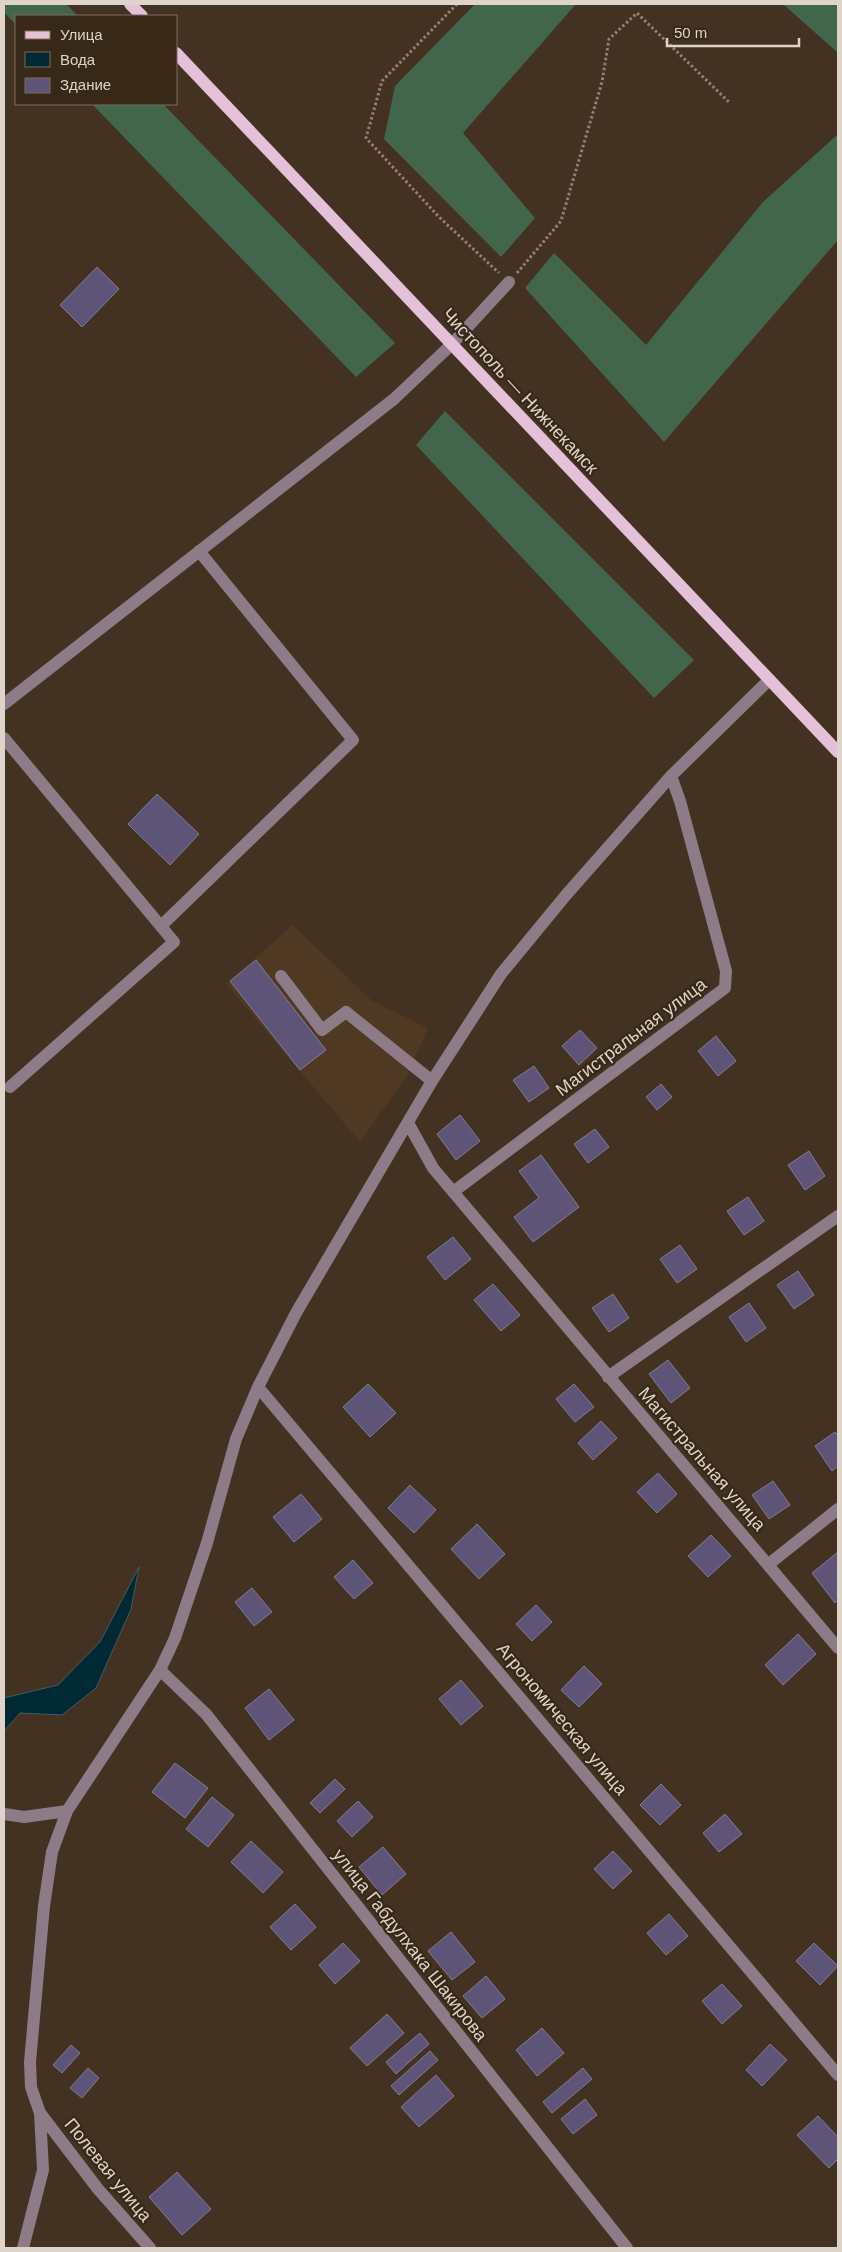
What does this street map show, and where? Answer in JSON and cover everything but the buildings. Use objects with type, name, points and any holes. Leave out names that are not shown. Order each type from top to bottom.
[{"type":"main road","points":[[130,4],[141,15]]},
{"type":"main road","name":"Чистополь — Нижнекамск","points":[[178,54],[838,752]]},
{"type":"street","points":[[4,704],[394,399],[452,344],[509,282]]},
{"type":"street","points":[[161,926],[354,740],[199,550]]},
{"type":"street","points":[[23,2248],[43,2170],[40,2113],[31,2087],[30,2062],[44,1906],[52,1852],[66,1810],[160,1670],[175,1638],[198,1569],[236,1439],[258,1387],[296,1313],[432,1081],[501,974],[566,895],[671,776],[769,680]]},
{"type":"street","points":[[4,738],[174,942],[10,1087]]},
{"type":"street","name":"Магистральная улица","points":[[453,1192],[725,988],[726,971],[680,801],[671,776]]},
{"type":"street","points":[[281,976],[322,1030],[346,1012],[432,1081]]},
{"type":"street","name":"Магистральная улица","points":[[408,1123],[433,1168],[838,1648]]},
{"type":"street","points":[[608,1377],[838,1216]]},
{"type":"street","name":"Агрономическая улица","points":[[258,1387],[838,2075]]},
{"type":"street","points":[[769,1564],[838,1509]]},
{"type":"street","name":"улица Габдулхака Шакирова","points":[[160,1670],[206,1714],[627,2248]]},
{"type":"street","points":[[4,1814],[24,1816],[66,1810]]},
{"type":"street","name":"Полевая улица","points":[[40,2113],[98,2189],[150,2248]]},
{"type":"path","points":[[457,4],[382,81],[366,138],[439,217],[509,282],[561,221],[602,82],[610,38],[636,13],[730,103]]},
{"type":"shaded area","points":[[293,925],[372,1001],[428,1028],[406,1078],[360,1142],[226,984]]},
{"type":"green space","points":[[4,4],[66,4],[77,15],[15,15],[15,24],[4,12]]},
{"type":"green space","points":[[475,4],[576,4],[463,133],[535,218],[501,257],[384,139],[395,86]]},
{"type":"green space","points":[[783,4],[838,4],[838,53]]},
{"type":"green space","points":[[93,105],[164,105],[395,343],[356,377]]},
{"type":"green space","points":[[838,134],[838,240],[664,442],[525,288],[554,253],[646,345],[763,202]]},
{"type":"green space","points":[[445,411],[694,660],[654,698],[416,445]]},
{"type":"water","points":[[139,1567],[131,1609],[96,1688],[62,1715],[20,1713],[4,1731],[4,1698],[58,1685],[100,1642]]}]
